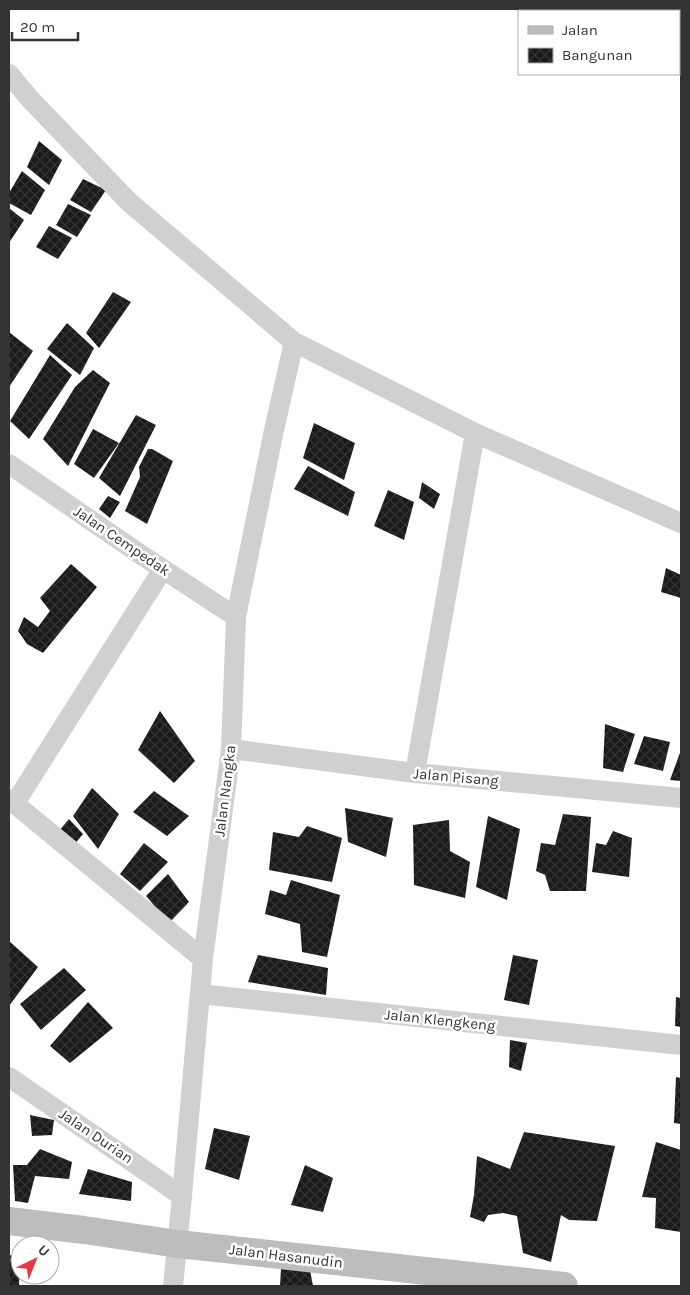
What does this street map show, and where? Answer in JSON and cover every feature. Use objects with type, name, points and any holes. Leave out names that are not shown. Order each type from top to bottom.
[{"type":"main road","name":"Jalan Hasanudin","points":[[9,1221],[178,1244],[564,1286]]},
{"type":"street","points":[[9,74],[30,99],[129,202],[294,342],[475,433],[681,523]]},
{"type":"street","name":"Jalan Nangka","points":[[173,1286],[203,960],[231,749],[236,617],[294,342]]},
{"type":"street","points":[[414,773],[475,433]]},
{"type":"street","name":"Jalan Cempedak","points":[[9,464],[236,617]]},
{"type":"street","points":[[163,569],[12,801],[203,960]]},
{"type":"street","name":"Jalan Pisang","points":[[231,749],[414,773],[681,798]]},
{"type":"street","name":"Jalan Klengkeng","points":[[200,994],[681,1045]]},
{"type":"street","name":"Jalan Durian","points":[[9,1077],[182,1196]]},
{"type":"building","points":[[39,141],[62,160],[49,185],[27,167]]},
{"type":"building","points":[[22,171],[45,190],[31,215],[9,203],[9,193]]},
{"type":"building","points":[[83,179],[106,190],[91,212],[70,200]]},
{"type":"building","points":[[68,204],[91,215],[77,237],[56,225]]},
{"type":"building","points":[[9,208],[24,220],[9,243]]},
{"type":"building","points":[[49,226],[72,238],[58,259],[36,247]]},
{"type":"building","points":[[113,292],[131,302],[99,348],[86,333]]},
{"type":"building","points":[[67,323],[94,348],[80,375],[47,349]]},
{"type":"building","points":[[9,332],[33,351],[9,387]]},
{"type":"building","points":[[50,355],[72,375],[29,439],[10,421]]},
{"type":"building","points":[[93,370],[110,383],[68,466],[43,439],[75,387]]},
{"type":"building","points":[[136,415],[156,425],[120,496],[99,478]]},
{"type":"building","points":[[314,423],[355,443],[344,480],[303,458]]},
{"type":"building","points":[[93,429],[119,443],[94,478],[74,464]]},
{"type":"building","points":[[148,449],[152,449],[173,461],[147,524],[125,511],[140,477],[139,467]]},
{"type":"building","points":[[308,466],[355,492],[348,516],[294,489]]},
{"type":"building","points":[[422,482],[440,494],[434,509],[419,498]]},
{"type":"building","points":[[388,490],[414,502],[404,540],[374,526]]},
{"type":"building","points":[[108,496],[120,502],[110,518],[99,509]]},
{"type":"building","points":[[71,564],[97,587],[43,653],[27,644],[18,631],[24,617],[38,627],[50,611],[40,598]]},
{"type":"building","points":[[666,568],[681,575],[681,598],[661,592]]},
{"type":"building","points":[[160,711],[195,761],[174,783],[138,750]]},
{"type":"building","points":[[605,724],[635,734],[623,772],[603,768]]},
{"type":"building","points":[[644,736],[670,742],[663,771],[634,764]]},
{"type":"building","points":[[681,750],[681,781],[670,780]]},
{"type":"building","points":[[92,788],[119,814],[98,849],[73,816]]},
{"type":"building","points":[[154,791],[189,816],[167,836],[133,812]]},
{"type":"building","points":[[345,808],[393,818],[386,857],[348,842]]},
{"type":"building","points":[[563,814],[591,817],[586,891],[550,891],[545,875],[536,871],[541,843],[555,845]]},
{"type":"building","points":[[488,816],[520,829],[507,900],[476,887]]},
{"type":"building","points":[[69,819],[83,834],[73,846],[58,832]]},
{"type":"building","points":[[449,820],[450,851],[470,862],[465,898],[414,885],[413,825]]},
{"type":"building","points":[[307,826],[342,838],[332,882],[269,870],[273,832],[299,837]]},
{"type":"building","points":[[613,831],[632,838],[629,877],[592,872],[596,843],[606,845]]},
{"type":"building","points":[[144,843],[168,862],[140,891],[120,874]]},
{"type":"building","points":[[168,874],[189,902],[169,923],[146,896]]},
{"type":"building","points":[[291,880],[340,895],[327,957],[302,952],[300,924],[265,914],[270,890],[286,895]]},
{"type":"building","points":[[9,941],[38,967],[9,1006]]},
{"type":"building","points":[[258,955],[328,968],[326,995],[248,982]]},
{"type":"building","points":[[513,955],[538,960],[529,1005],[504,1000]]},
{"type":"building","points":[[64,968],[86,990],[41,1030],[20,1004]]},
{"type":"building","points":[[676,997],[681,998],[681,1027],[675,1026]]},
{"type":"building","points":[[88,1002],[113,1028],[70,1063],[50,1046]]},
{"type":"building","points":[[510,1040],[527,1043],[521,1071],[509,1067]]},
{"type":"building","points":[[676,1077],[681,1078],[681,1124],[674,1123]]},
{"type":"building","points":[[30,1115],[54,1120],[52,1135],[32,1136]]},
{"type":"building","points":[[214,1128],[250,1136],[239,1180],[205,1169]]},
{"type":"building","points":[[524,1132],[615,1146],[597,1221],[569,1220],[561,1215],[551,1262],[523,1253],[517,1216],[503,1213],[488,1215],[484,1222],[470,1217],[477,1156],[510,1169]]},
{"type":"building","points":[[656,1142],[681,1150],[681,1232],[655,1228],[656,1198],[642,1197]]},
{"type":"building","points":[[40,1149],[72,1162],[69,1179],[35,1176],[28,1203],[15,1201],[13,1165],[27,1165]]},
{"type":"building","points":[[305,1165],[333,1178],[323,1212],[291,1205]]},
{"type":"building","points":[[88,1169],[132,1182],[131,1201],[79,1194]]},
{"type":"building","points":[[9,1255],[10,1285],[19,1285],[9,1286]]},
{"type":"building","points":[[281,1269],[310,1270],[313,1286],[280,1286]]}]
